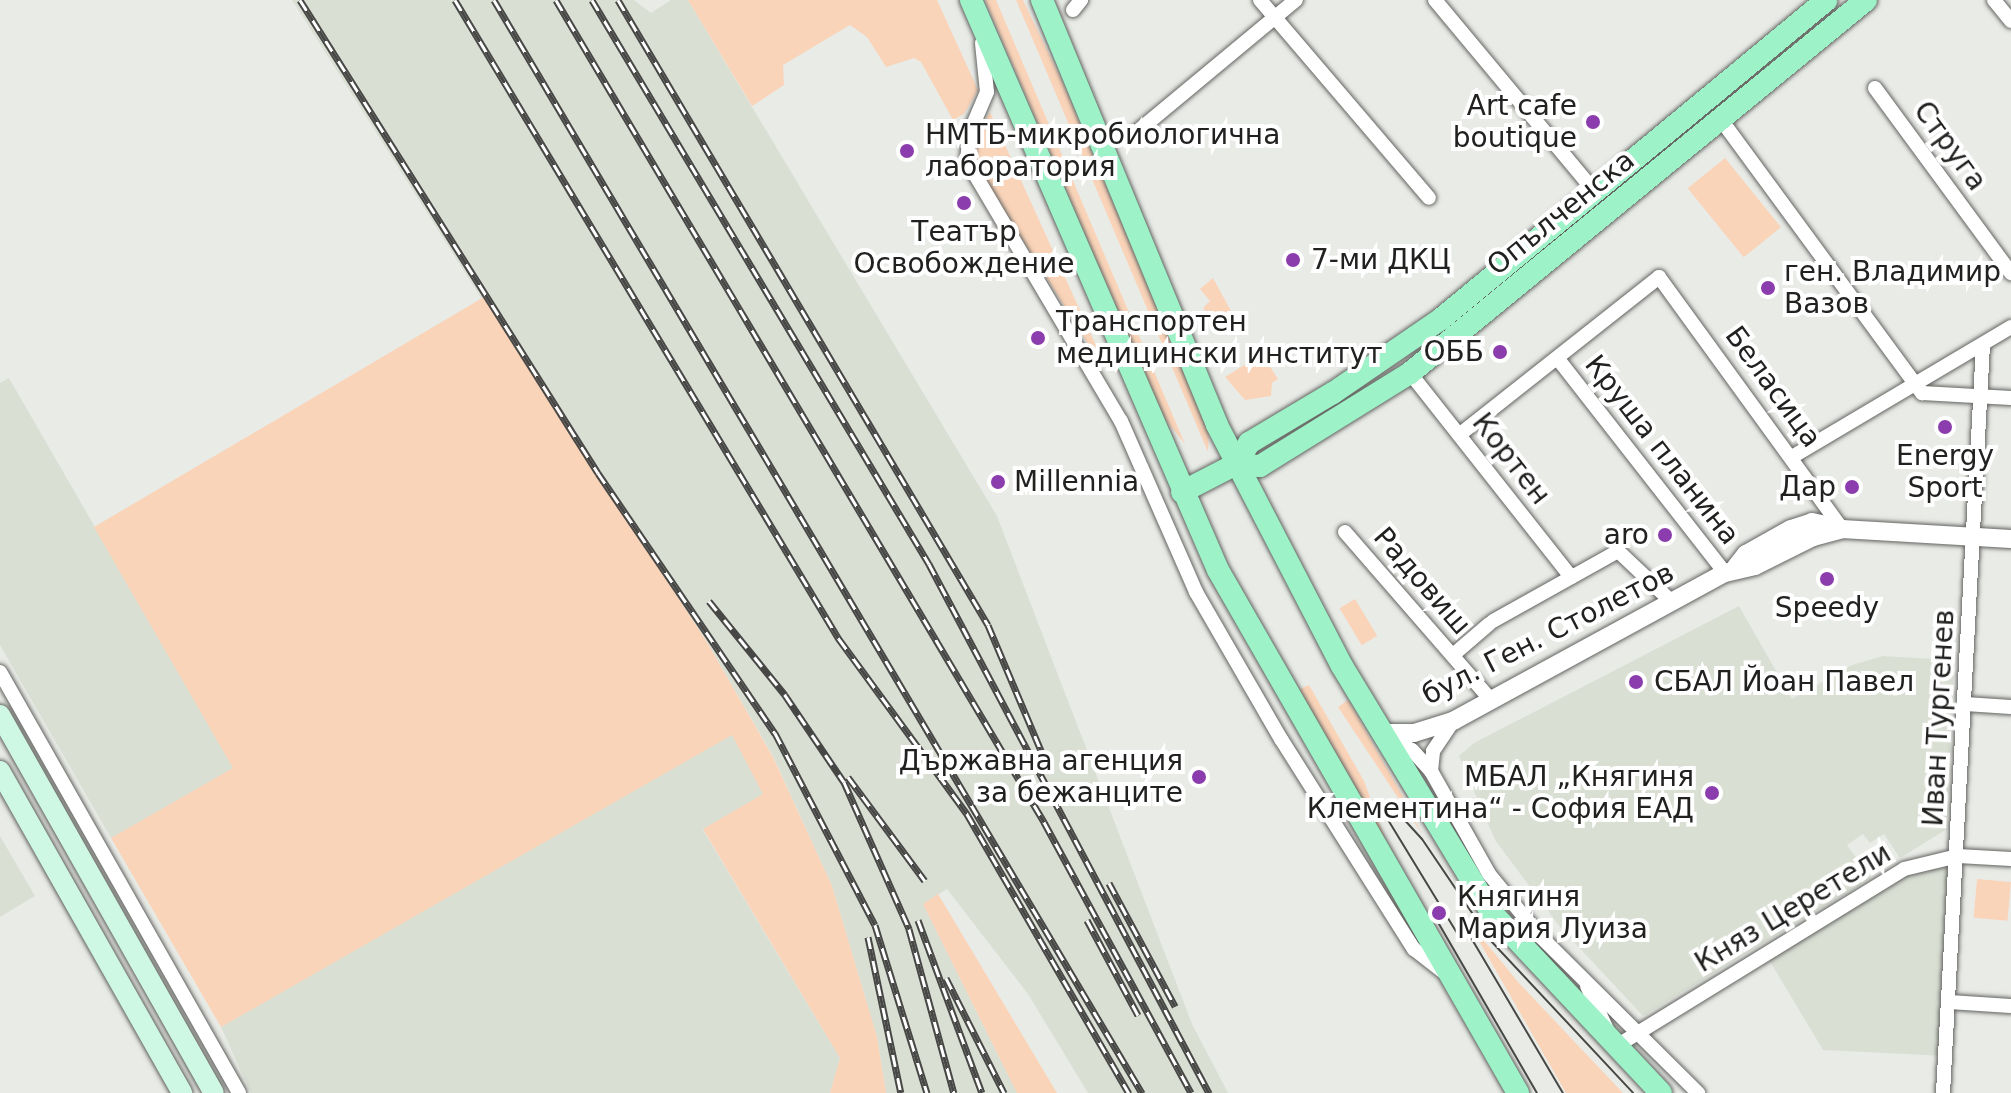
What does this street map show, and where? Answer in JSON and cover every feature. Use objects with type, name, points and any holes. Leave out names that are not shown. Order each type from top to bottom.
[{"type":"main road","points":[[1042,0],[1236,464],[1381,733],[1491,912],[1661,1093]]},
{"type":"main road","name":"Опълченска","points":[[1236,464],[1260,466],[1410,373],[1722,121],[1866,0]]},
{"type":"main road","name":"Опълченска","points":[[1182,492],[1236,464],[1249,443],[1333,393],[1441,319],[1820,2]]},
{"type":"main road","points":[[972,4],[1182,492],[1239,612],[1518,1093]]},
{"type":"main road","points":[[0,715],[214,1093]]},
{"type":"main road","points":[[0,771],[182,1093]]},
{"type":"street","points":[[1260,0],[1429,198]]},
{"type":"street","points":[[1132,136],[1296,0]]},
{"type":"street","points":[[1435,0],[1595,192]]},
{"type":"street","points":[[1994,0],[2011,21]]},
{"type":"street","points":[[972,4],[987,92],[970,132],[967,161],[1121,421],[1196,592],[1281,739],[1414,949],[1449,977]]},
{"type":"street","name":"Струга","points":[[1875,88],[2011,273]]},
{"type":"street","points":[[1722,121],[1922,393],[2011,398]]},
{"type":"street","name":"Беласица","points":[[1558,359],[1659,277],[1842,529]]},
{"type":"street","points":[[1792,457],[2011,327]]},
{"type":"street","name":"Иван Тургенев","points":[[1943,1093],[1983,345]]},
{"type":"street","points":[[1459,435],[1558,359]]},
{"type":"street","name":"Круша планина","points":[[1558,359],[1730,571]]},
{"type":"street","name":"Кортен","points":[[1410,373],[1571,577]]},
{"type":"street","name":"бул. Ген. Столетов","points":[[1381,733],[1414,733],[1453,721],[1730,571],[1746,554],[1791,529],[1812,522],[1842,529],[2011,539]]},
{"type":"street","name":"Радовиш","points":[[1345,532],[1491,700]]},
{"type":"street","points":[[1453,655],[1491,623],[1618,551],[1672,602]]},
{"type":"street","points":[[0,672],[239,1093]]},
{"type":"street","points":[[1965,704],[2011,707]]},
{"type":"street","points":[[1431,771],[1433,751],[1453,721]]},
{"type":"street","points":[[1381,733],[1412,750],[1431,771],[1489,874],[1587,986],[1698,1093]]},
{"type":"street","name":"Княз Церетели","points":[[1615,1047],[1904,869],[1958,856],[2011,859]]},
{"type":"street","points":[[1587,986],[1615,1047]]},
{"type":"street","points":[[1949,1002],[2011,1006]]},
{"type":"shaded area","points":[[292,0],[634,0],[651,13],[671,0],[688,0],[997,516],[1192,1024],[1228,1093],[1088,1093],[1028,994],[947,889],[923,904],[1017,1093],[886,1093],[877,1037],[832,886],[773,756],[708,644],[589,468]]},
{"type":"shaded area","points":[[688,0],[937,0],[978,90],[964,114],[953,120],[921,62],[914,58],[886,67],[867,37],[850,25],[783,65],[784,85],[752,106]]},
{"type":"shaded area","points":[[985,0],[996,0],[1185,444],[1164,418]]},
{"type":"shaded area","points":[[1016,0],[1023,0],[1061,79],[1209,433],[1208,452]]},
{"type":"shaded area","points":[[990,112],[1098,350],[1093,352],[974,163],[975,136]]},
{"type":"shaded area","points":[[1725,158],[1781,227],[1744,257],[1688,188]]},
{"type":"shaded area","points":[[1213,278],[1231,311],[1216,323],[1203,308],[1210,301],[1200,289]]},
{"type":"shaded area","points":[[484,297],[708,644],[773,757],[832,886],[877,1037],[886,1093],[830,1093],[840,1058],[703,829],[763,794],[732,735],[221,1027],[111,838],[233,768],[94,527]]},
{"type":"shaded area","points":[[1262,354],[1278,379],[1272,383],[1271,396],[1245,400],[1225,377]]},
{"type":"shaded area","points":[[9,378],[234,768],[111,838],[0,645],[0,383]]},
{"type":"shaded area","points":[[1355,599],[1377,636],[1362,645],[1340,608]]},
{"type":"shaded area","name":"МБАЛ „Княгиня Клементина“ - София ЕАД","points":[[1739,606],[1792,699],[1852,665],[1883,656],[1954,660],[1947,829],[1900,858],[1884,834],[1870,843],[1863,834],[1847,845],[1871,878],[1643,1016],[1560,927],[1495,840],[1459,756],[1474,743]]},
{"type":"shaded area","points":[[1309,685],[1364,781],[1387,843],[1298,690]]},
{"type":"shaded area","points":[[1348,700],[1405,800],[1422,834],[1338,707]]},
{"type":"shaded area","points":[[732,734],[764,794],[703,830],[840,1058],[830,1093],[251,1093],[221,1027]]},
{"type":"shaded area","points":[[0,836],[35,896],[0,917]]},
{"type":"shaded area","points":[[1958,856],[1945,1056],[1823,1050],[1765,953],[1886,879]]},
{"type":"shaded area","points":[[1977,879],[2011,882],[2007,921],[1974,918]]},
{"type":"shaded area","points":[[938,894],[1057,1093],[1017,1093],[923,904]]},
{"type":"shaded area","points":[[1467,920],[1519,983],[1623,1093],[1566,1093]]},
{"type":"tram line","points":[[1390,804],[1422,839],[1491,941],[1633,1093]]},
{"type":"tram line","points":[[1382,810],[1457,933]]},
{"type":"tram line","points":[[1457,914],[1563,1093]]},
{"type":"tram line","points":[[1439,924],[1537,1093]]},
{"type":"railway","points":[[300,0],[598,473],[775,733],[875,925],[927,1093]]},
{"type":"railway","points":[[455,0],[839,639],[967,814],[1129,1093]]},
{"type":"railway","points":[[494,0],[1142,1093]]},
{"type":"railway","points":[[556,0],[1044,822],[1191,1093]]},
{"type":"railway","points":[[592,0],[929,564],[1209,1093]]},
{"type":"railway","points":[[618,0],[988,625],[1043,755]]},
{"type":"railway","points":[[709,601],[785,695],[844,782],[909,929],[954,1093]]},
{"type":"railway","points":[[848,777],[925,881]]},
{"type":"railway","points":[[1109,883],[1175,1006]]},
{"type":"railway","points":[[918,920],[982,1093]]},
{"type":"railway","points":[[1087,920],[1138,1015]]},
{"type":"railway","points":[[868,937],[901,1093]]},
{"type":"railway","points":[[946,978],[1004,1093]]},
{"type":"place","name":"Art cafe boutique","points":[[1593,122]]},
{"type":"place","name":"НМТБ-микробиологична лаборатория","points":[[907,151]]},
{"type":"place","name":"Театър Освобождение","points":[[964,203]]},
{"type":"place","name":"7-ми ДКЦ","points":[[1293,260]]},
{"type":"place","name":"ген. Владимир Вазов","points":[[1768,288]]},
{"type":"place","name":"Транспортен медицински институт","points":[[1038,338]]},
{"type":"place","name":"ОББ","points":[[1500,352]]},
{"type":"place","name":"Energy Sport","points":[[1945,427]]},
{"type":"place","name":"Millennia","points":[[998,482]]},
{"type":"place","name":"Дар","points":[[1852,487]]},
{"type":"place","name":"aro","points":[[1665,535]]},
{"type":"place","name":"Speedy","points":[[1827,579]]},
{"type":"place","name":"СБАЛ Йоан Павел","points":[[1636,682]]},
{"type":"place","name":"Държавна агенция за бежанците","points":[[1199,777]]},
{"type":"place","name":"МБАЛ „Княгиня Клементина“ - София ЕАД","points":[[1712,793]]},
{"type":"place","name":"Княгиня Мария Луиза","points":[[1439,913]]}]
